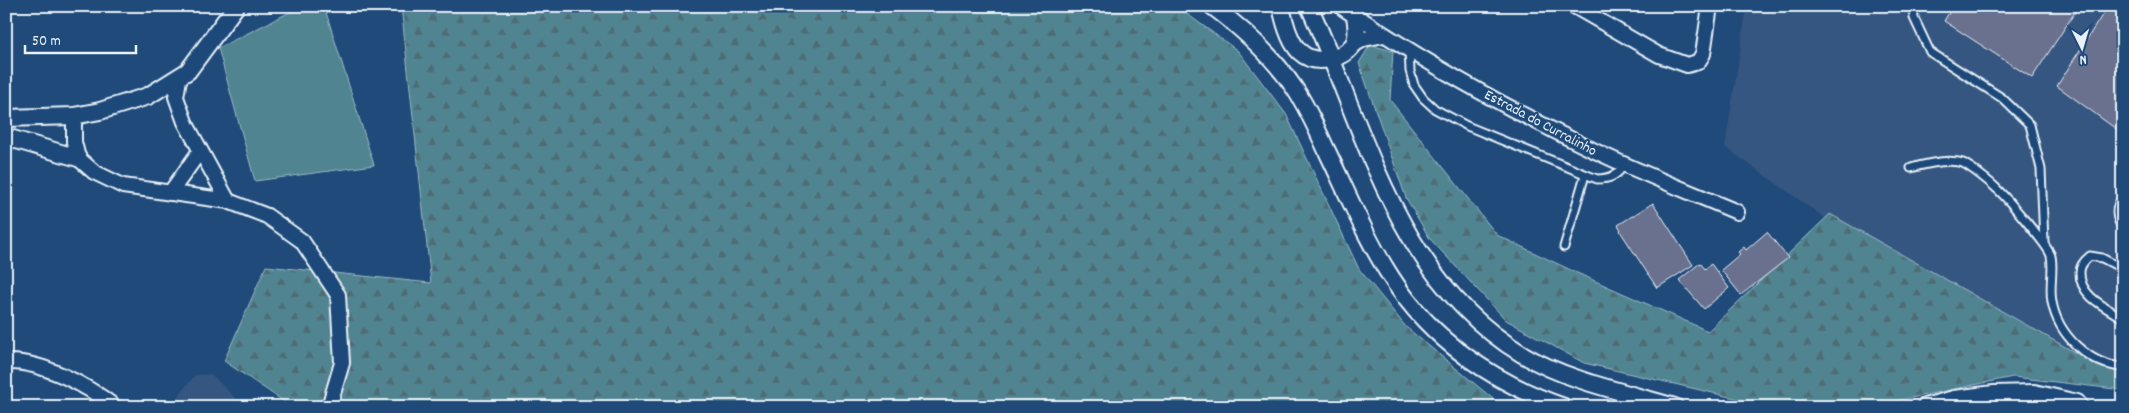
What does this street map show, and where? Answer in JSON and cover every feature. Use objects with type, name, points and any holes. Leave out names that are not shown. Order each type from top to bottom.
[{"type":"street","points":[[6,118],[74,116],[100,111],[148,96],[179,79],[200,57],[236,6]]},
{"type":"street","points":[[1212,6],[1266,53],[1295,89],[1374,248],[1391,277],[1415,309],[1450,344],[1486,371],[1530,394],[1564,407]]},
{"type":"street","points":[[1281,6],[1290,37],[1301,53],[1314,59],[1333,60],[1364,39],[1384,35]]},
{"type":"street","points":[[1309,6],[1333,60],[1373,162],[1398,216],[1430,270],[1452,296],[1474,318],[1522,354],[1575,377],[1676,407]]},
{"type":"street","points":[[1574,6],[1659,55],[1687,65],[1698,62],[1703,54],[1710,6]]},
{"type":"street","points":[[1348,11],[1356,33],[1353,45]]},
{"type":"street","name":"Estrada do Curralinho","points":[[1348,11],[1384,35],[1515,110],[1624,164],[1737,212]]},
{"type":"street","points":[[179,79],[176,97],[185,122],[228,201]]},
{"type":"street","points":[[74,116],[74,142],[78,158]]},
{"type":"street","points":[[6,137],[78,158],[94,172],[123,186],[228,201],[267,216],[302,240],[338,295],[342,363],[330,407]]},
{"type":"street","points":[[170,193],[200,151]]},
{"type":"street","points":[[6,362],[30,365],[73,379],[99,394],[115,407]]},
{"type":"street","points":[[1925,407],[1954,399],[1994,394],[2034,393],[2077,403],[2080,407]]},
{"type":"lane","points":[[1913,6],[1914,18],[1930,52],[2002,98],[2030,125],[2040,169],[2044,242]]},
{"type":"lane","points":[[1409,49],[1410,70],[1414,85],[1423,98],[1435,109],[1467,126],[1585,175],[1606,179],[1614,176],[1624,164]]},
{"type":"lane","points":[[1911,168],[1932,161],[1963,163],[1996,188],[2044,242],[2052,256],[2052,302],[2057,317],[2070,339],[2088,356],[2123,367]]},
{"type":"lane","points":[[1564,247],[1585,175]]},
{"type":"lane","points":[[2123,198],[2119,202],[2117,209],[2117,216],[2123,228]]},
{"type":"lane","points":[[2123,269],[2102,258],[2090,256],[2085,259],[2080,269],[2082,288],[2123,318]]},
{"type":"shaded area","points":[[1747,6],[2123,6],[2123,386],[2039,370],[1725,147]]},
{"type":"shaded area","points":[[211,374],[241,404],[240,407],[169,407],[195,375]]},
{"type":"green space","points":[[302,6],[324,6],[374,165],[255,181],[218,48]]},
{"type":"green space","points":[[401,6],[1176,6],[1238,51],[1286,114],[1359,269],[1406,327],[1497,402],[1508,407],[292,407],[224,361],[266,266],[431,283]]},
{"type":"green space","points":[[1370,45],[1393,51],[1390,100],[1497,235],[1575,272],[1708,331],[1830,214],[2076,353],[2123,366],[2123,390],[2013,377],[1867,407],[1773,407],[1584,363],[1506,320],[1430,239],[1406,198],[1359,63]]},
{"type":"building","points":[[1953,6],[2079,6],[2032,78],[1944,21]]},
{"type":"building","points":[[2108,6],[2123,6],[2123,134],[2057,86]]},
{"type":"building","points":[[1653,203],[1693,265],[1657,288],[1618,225]]},
{"type":"building","points":[[1767,232],[1788,258],[1741,295],[1721,270],[1740,254],[1738,252],[1744,247],[1746,250]]},
{"type":"building","points":[[1700,263],[1705,269],[1711,264],[1729,288],[1704,309],[1679,280]]}]
